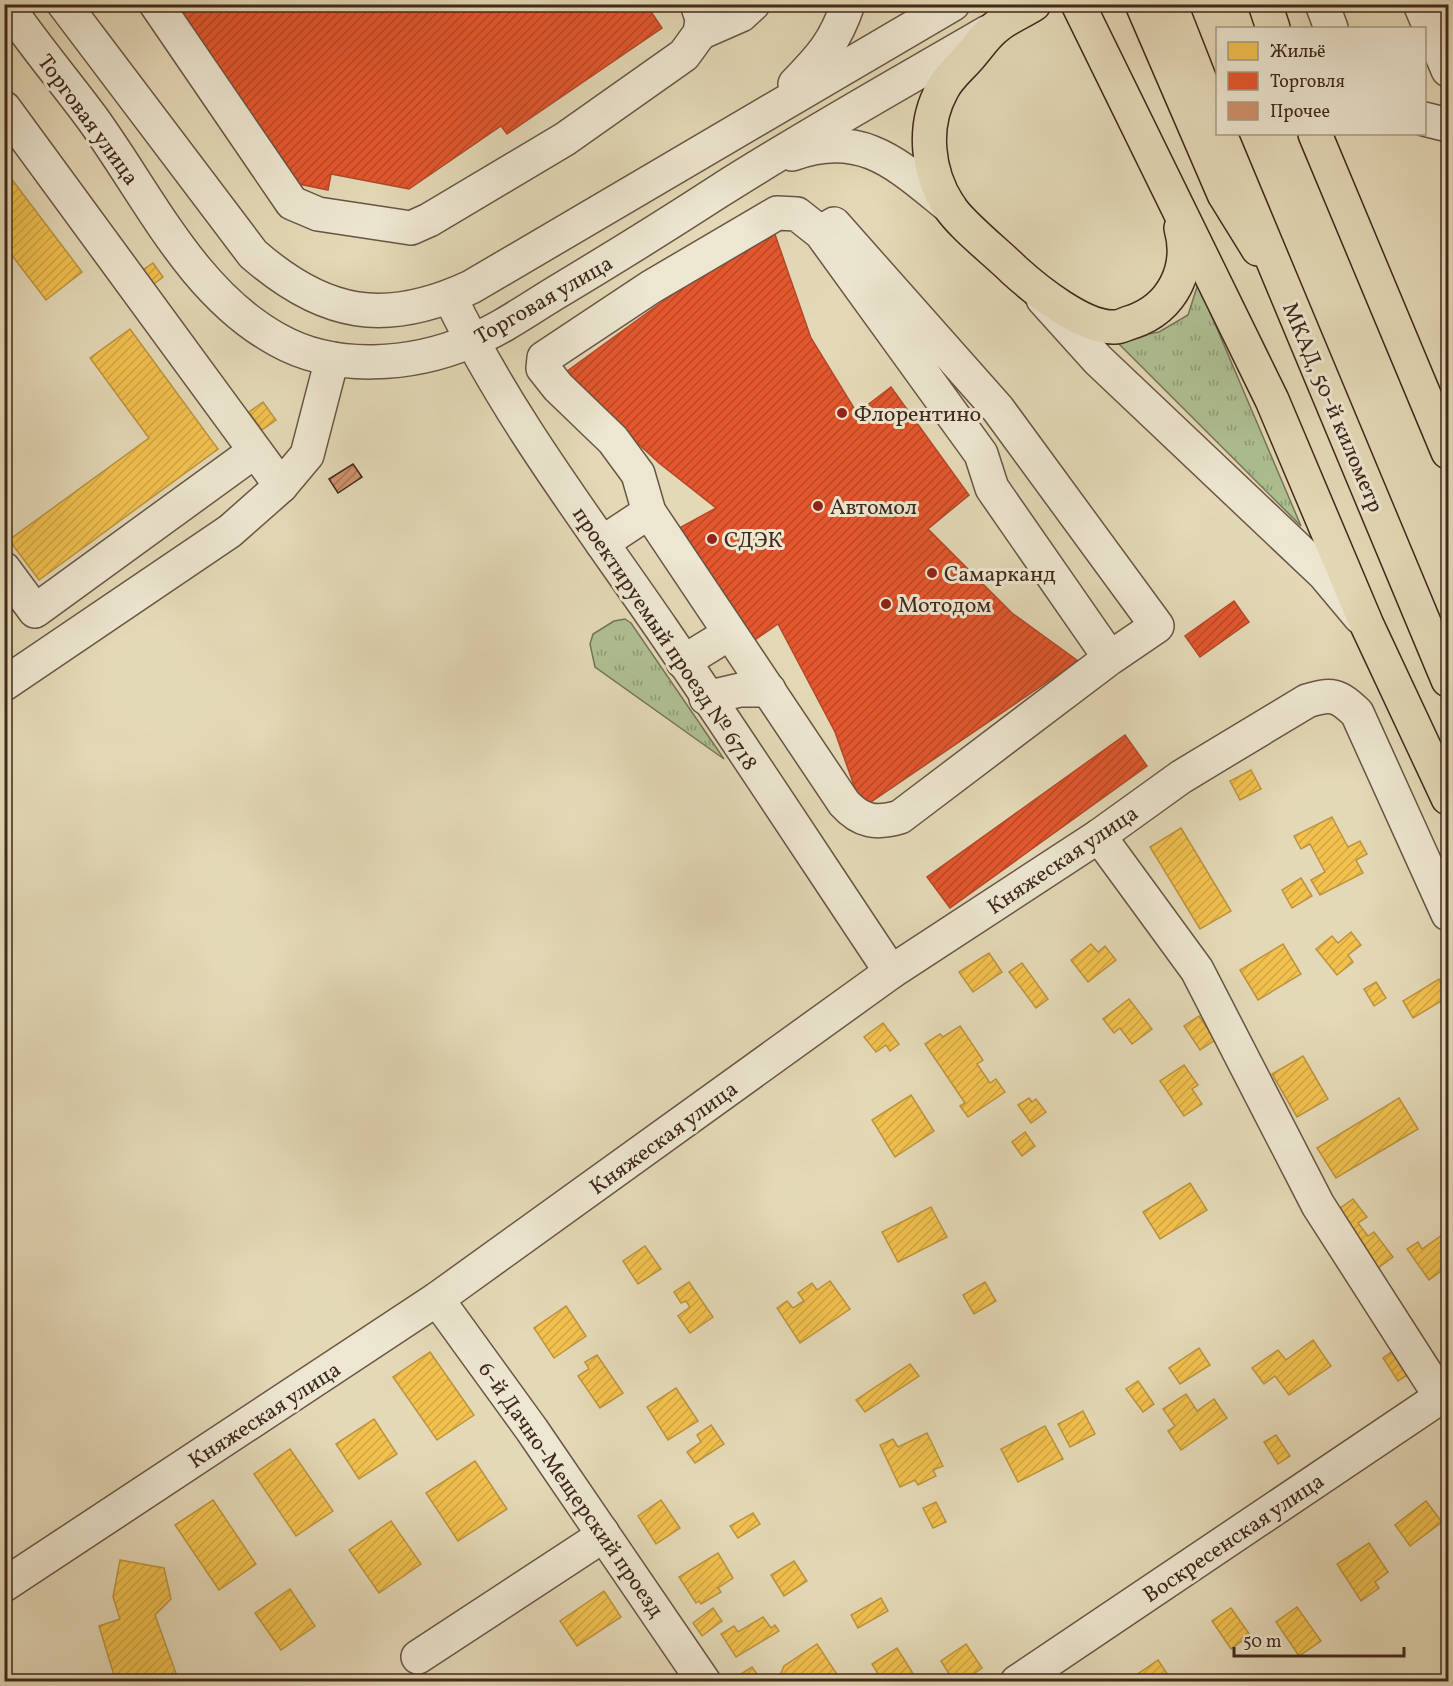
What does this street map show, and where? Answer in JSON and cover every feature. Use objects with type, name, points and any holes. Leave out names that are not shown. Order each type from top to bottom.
[{"type":"main road","name":"Торговая улица","points":[[995,28],[1034,4]]},
{"type":"main road","points":[[1078,4],[1272,400],[1366,625],[1449,798]]},
{"type":"main road","points":[[1142,4],[1224,194],[1288,297]]},
{"type":"main road","points":[[1170,4],[1216,121]]},
{"type":"main road","points":[[1265,4],[1274,27]]},
{"type":"main road","points":[[995,28],[942,87],[934,105],[929,128],[928,152],[950,207],[1036,291],[1084,320],[1115,327],[1139,319],[1158,308],[1175,291],[1183,270],[1185,243],[1174,200]]},
{"type":"main road","name":"МКАД, 50-й километр","points":[[1220,135],[1449,680]]},
{"type":"main road","points":[[1315,135],[1449,452]]},
{"type":"street","name":"Торговая улица","points":[[6,4],[32,43],[91,117],[189,261],[218,293],[278,340],[307,353],[332,359],[376,361],[417,357],[471,341],[628,249],[754,169],[995,28]]},
{"type":"street","name":"Торговая улица","points":[[64,4],[134,93],[223,217],[253,254],[281,278],[317,298],[357,310],[387,311],[450,297],[490,277],[954,4]]},
{"type":"street","points":[[156,4],[292,203],[318,214],[411,228],[429,220],[565,139],[684,55],[698,19],[741,15],[753,4]]},
{"type":"street","points":[[768,112],[826,53],[840,27],[848,4]]},
{"type":"street","points":[[1322,4],[1331,27]]},
{"type":"street","points":[[1420,4],[1449,70]]},
{"type":"street","points":[[4,108],[281,486]]},
{"type":"street","points":[[1426,119],[1449,125]]},
{"type":"street","points":[[754,169],[809,148],[846,146],[869,150],[894,161],[950,207]]},
{"type":"street","points":[[821,233],[834,224],[998,409],[1157,626],[1110,658],[900,817],[884,821],[864,819],[844,803],[649,512],[638,474],[613,440],[558,387],[545,371],[542,361],[651,287],[777,213],[797,214],[821,233],[981,454],[992,488],[1110,658]]},
{"type":"street","points":[[628,249],[651,287]]},
{"type":"street","points":[[1036,291],[1098,360],[1324,574],[1366,625]]},
{"type":"street","name":"проектируемый проезд № 6718","points":[[450,297],[471,341],[523,428],[891,972]]},
{"type":"street","points":[[4,684],[230,531],[281,486],[307,456],[332,359]]},
{"type":"street","points":[[4,569],[35,611],[255,451]]},
{"type":"street","points":[[602,543],[649,512]]},
{"type":"street","points":[[683,662],[714,643]]},
{"type":"street","points":[[706,698],[744,690],[769,690]]},
{"type":"street","name":"Княжеская улица","points":[[4,1585],[437,1299],[891,972],[1099,836],[1180,768],[1307,701],[1325,695],[1341,698],[1357,713],[1449,914]]},
{"type":"street","points":[[1099,836],[1197,970],[1318,1205],[1445,1395]]},
{"type":"street","name":"6-й Дачно-Мещерский проезд","points":[[437,1299],[602,1532],[704,1682]]},
{"type":"street","name":"Воскресенская улица","points":[[1017,1682],[1445,1395]]},
{"type":"street","points":[[418,1657],[595,1541],[602,1532]]},
{"type":"green space","points":[[1198,284],[1301,526],[1115,340],[1159,332],[1188,315]]},
{"type":"green space","points":[[625,619],[631,623],[724,759],[595,667],[590,644],[593,634],[614,621]]},
{"type":"building: Жильё","points":[[4,169],[82,272],[46,300],[4,245]]},
{"type":"building: Жильё","points":[[153,263],[163,277],[151,286],[140,272]]},
{"type":"building: Жильё","points":[[130,329],[218,449],[39,580],[9,540],[149,438],[90,358]]},
{"type":"building: Жильё","points":[[263,402],[276,420],[262,430],[249,412]]},
{"type":"building: Жильё","points":[[1251,770],[1261,789],[1240,800],[1230,781]]},
{"type":"building: Жильё","points":[[1332,817],[1348,847],[1360,841],[1367,854],[1356,860],[1363,873],[1320,895],[1311,880],[1325,872],[1310,844],[1301,849],[1294,836]]},
{"type":"building: Жильё","points":[[1181,828],[1231,911],[1200,929],[1150,847]]},
{"type":"building: Жильё","points":[[1301,878],[1312,896],[1292,908],[1282,890]]},
{"type":"building: Жильё","points":[[1351,932],[1361,945],[1348,955],[1353,962],[1337,975],[1316,949],[1332,936],[1338,943]]},
{"type":"building: Жильё","points":[[1091,944],[1098,952],[1105,946],[1116,960],[1088,982],[1071,960]]},
{"type":"building: Жильё","points":[[1283,944],[1301,974],[1258,1000],[1240,970]]},
{"type":"building: Жильё","points":[[989,953],[1002,972],[973,992],[959,972]]},
{"type":"building: Жильё","points":[[1022,963],[1048,999],[1036,1008],[1009,972]]},
{"type":"building: Жильё","points":[[1439,979],[1448,997],[1413,1018],[1403,1001]]},
{"type":"building: Жильё","points":[[1376,982],[1386,998],[1374,1006],[1364,989]]},
{"type":"building: Жильё","points":[[1129,999],[1152,1029],[1132,1044],[1120,1028],[1114,1033],[1103,1019]]},
{"type":"building: Жильё","points":[[1199,1016],[1215,1040],[1200,1050],[1184,1026]]},
{"type":"building: Жильё","points":[[883,1023],[899,1044],[890,1051],[886,1045],[876,1052],[864,1037]]},
{"type":"building: Жильё","points":[[960,1026],[983,1060],[977,1064],[990,1083],[996,1079],[1005,1092],[968,1117],[960,1106],[965,1103],[925,1044],[940,1034],[943,1037]]},
{"type":"building: Жильё","points":[[1303,1056],[1328,1099],[1297,1117],[1272,1074]]},
{"type":"building: Жильё","points":[[1184,1065],[1198,1085],[1192,1089],[1202,1104],[1184,1116],[1160,1081]]},
{"type":"building: Жильё","points":[[911,1095],[934,1131],[895,1157],[872,1120]]},
{"type":"building: Жильё","points":[[1029,1098],[1032,1102],[1036,1099],[1046,1112],[1031,1123],[1018,1105]]},
{"type":"building: Жильё","points":[[1399,1098],[1418,1129],[1336,1178],[1317,1148]]},
{"type":"building: Жильё","points":[[1025,1132],[1035,1146],[1022,1156],[1012,1142]]},
{"type":"building: Жильё","points":[[1190,1183],[1207,1210],[1160,1239],[1143,1212]]},
{"type":"building: Жильё","points":[[1353,1199],[1367,1217],[1358,1223],[1368,1236],[1374,1232],[1393,1257],[1378,1268],[1332,1214]]},
{"type":"building: Жильё","points":[[931,1207],[947,1237],[898,1262],[882,1232]]},
{"type":"building: Жильё","points":[[1448,1231],[1448,1266],[1429,1280],[1407,1249],[1418,1242],[1422,1249]]},
{"type":"building: Жильё","points":[[645,1246],[661,1269],[638,1284],[623,1261]]},
{"type":"building: Жильё","points":[[830,1281],[850,1309],[800,1343],[777,1308],[787,1301],[793,1308],[804,1301],[798,1293],[812,1283],[817,1290]]},
{"type":"building: Жильё","points":[[689,1282],[713,1317],[690,1333],[678,1316],[690,1307],[686,1301],[681,1303],[674,1292]]},
{"type":"building: Жильё","points":[[985,1282],[996,1301],[974,1314],[963,1295]]},
{"type":"building: Жильё","points":[[566,1306],[586,1336],[554,1358],[534,1328]]},
{"type":"building: Жильё","points":[[1313,1340],[1331,1366],[1289,1395],[1275,1376],[1264,1384],[1252,1368],[1278,1350],[1286,1360]]},
{"type":"building: Жильё","points":[[1400,1346],[1415,1370],[1398,1381],[1383,1358]]},
{"type":"building: Жильё","points":[[1199,1348],[1210,1365],[1180,1384],[1169,1368]]},
{"type":"building: Жильё","points":[[430,1352],[474,1415],[437,1440],[393,1377]]},
{"type":"building: Жильё","points":[[597,1355],[623,1393],[600,1408],[578,1376],[589,1369],[585,1362]]},
{"type":"building: Жильё","points":[[910,1364],[919,1376],[865,1412],[856,1400]]},
{"type":"building: Жильё","points":[[1138,1381],[1154,1404],[1143,1412],[1126,1389]]},
{"type":"building: Жильё","points":[[676,1388],[698,1421],[668,1440],[647,1407]]},
{"type":"building: Жильё","points":[[1186,1394],[1197,1411],[1214,1399],[1227,1418],[1181,1450],[1168,1431],[1175,1426],[1163,1409]]},
{"type":"building: Жильё","points":[[1083,1411],[1095,1434],[1070,1447],[1058,1424]]},
{"type":"building: Жильё","points":[[374,1419],[397,1454],[359,1479],[336,1444]]},
{"type":"building: Жильё","points":[[711,1425],[724,1444],[695,1463],[687,1452],[701,1442],[697,1435]]},
{"type":"building: Жильё","points":[[1045,1426],[1063,1459],[1018,1482],[1001,1449]]},
{"type":"building: Жильё","points":[[927,1433],[943,1466],[933,1470],[936,1476],[918,1485],[915,1480],[900,1487],[880,1445],[893,1439],[898,1447]]},
{"type":"building: Жильё","points":[[1276,1435],[1290,1456],[1278,1464],[1264,1442]]},
{"type":"building: Жильё","points":[[290,1449],[333,1511],[296,1536],[254,1474]]},
{"type":"building: Жильё","points":[[475,1461],[507,1509],[458,1541],[426,1493]]},
{"type":"building: Жильё","points":[[213,1500],[256,1564],[219,1590],[175,1525]]},
{"type":"building: Жильё","points":[[661,1500],[680,1528],[656,1544],[638,1516]]},
{"type":"building: Жильё","points":[[1426,1501],[1442,1522],[1410,1546],[1395,1525]]},
{"type":"building: Жильё","points":[[936,1502],[946,1522],[933,1528],[923,1508]]},
{"type":"building: Жильё","points":[[753,1513],[760,1524],[738,1538],[730,1526]]},
{"type":"building: Жильё","points":[[391,1521],[421,1564],[379,1593],[349,1550]]},
{"type":"building: Жильё","points":[[1369,1543],[1388,1572],[1375,1582],[1379,1588],[1361,1601],[1337,1564]]},
{"type":"building: Жильё","points":[[718,1553],[733,1578],[718,1588],[721,1592],[701,1604],[699,1601],[696,1603],[679,1577]]},
{"type":"building: Жильё","points":[[120,1560],[164,1568],[171,1599],[155,1615],[178,1679],[116,1682],[99,1626],[120,1619],[113,1597]]},
{"type":"building: Жильё","points":[[794,1561],[807,1581],[784,1596],[771,1575]]},
{"type":"building: Жильё","points":[[290,1589],[315,1626],[281,1650],[255,1613]]},
{"type":"building: Жильё","points":[[604,1591],[621,1617],[577,1646],[560,1621]]},
{"type":"building: Жильё","points":[[881,1598],[888,1611],[858,1628],[851,1615]]},
{"type":"building: Жильё","points":[[1297,1607],[1321,1641],[1299,1656],[1276,1622]]},
{"type":"building: Жильё","points":[[713,1608],[722,1621],[702,1636],[693,1623]]},
{"type":"building: Жильё","points":[[1231,1608],[1250,1635],[1231,1649],[1212,1621]]},
{"type":"building: Жильё","points":[[763,1617],[771,1628],[775,1625],[779,1631],[736,1657],[721,1634],[734,1626],[738,1632]]},
{"type":"building: Жильё","points":[[817,1644],[842,1682],[777,1682],[784,1666]]},
{"type":"building: Жильё","points":[[966,1644],[982,1668],[962,1682],[954,1682],[941,1661]]},
{"type":"building: Жильё","points":[[897,1648],[917,1680],[915,1682],[883,1682],[872,1664]]},
{"type":"building: Жильё","points":[[1158,1660],[1170,1678],[1165,1682],[1126,1682]]},
{"type":"building: Жильё","points":[[752,1667],[759,1677],[752,1682],[735,1682],[733,1679]]},
{"type":"building: Торговля","points":[[171,4],[646,4],[662,28],[507,134],[501,126],[409,189],[331,174],[328,190],[294,183]]},
{"type":"building: Торговля","points":[[771,223],[811,338],[857,413],[891,387],[969,495],[928,529],[1012,613],[1078,661],[862,808],[835,732],[778,624],[749,644],[672,532],[716,508],[659,463],[563,374]]},
{"type":"building: Торговля","points":[[1234,601],[1249,622],[1200,657],[1185,636]]},
{"type":"building: Торговля","points":[[1125,735],[1147,766],[950,908],[927,877]]},
{"type":"building: Прочее","points":[[353,464],[362,477],[338,493],[329,479]]},
{"type":"place","name":"Флорентино","points":[[842,413]]},
{"type":"place","name":"Автомол","points":[[818,506]]},
{"type":"place","name":"СДЭК","points":[[712,539]]},
{"type":"place","name":"Самарканд","points":[[932,573]]},
{"type":"place","name":"Мотодом","points":[[886,604]]}]
